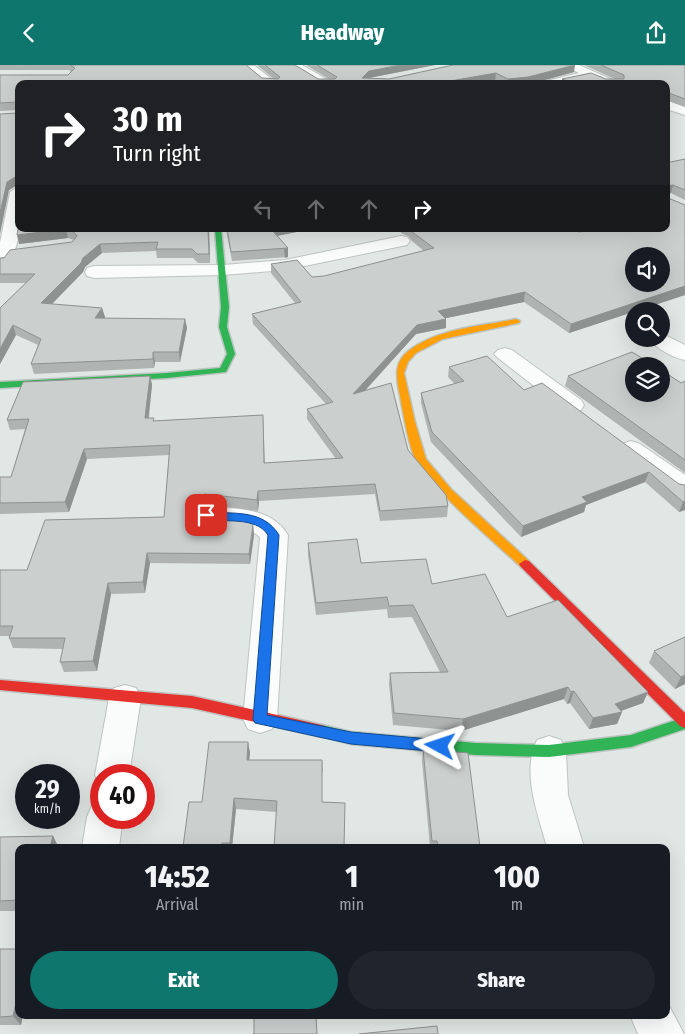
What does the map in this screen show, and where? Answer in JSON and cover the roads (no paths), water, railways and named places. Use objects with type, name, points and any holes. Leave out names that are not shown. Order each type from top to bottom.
[{"type":"street","points":[[293,65],[321,80]]},
{"type":"street","points":[[569,65],[606,80]]},
{"type":"street","points":[[251,69],[266,80]]},
{"type":"street","points":[[567,80],[592,74]]},
{"type":"street","points":[[670,105],[685,111]]},
{"type":"street","points":[[15,204],[2,255],[28,250]]},
{"type":"street","points":[[0,385],[36,380],[156,378],[223,370],[231,355],[223,327],[226,307],[218,232]]},
{"type":"street","points":[[94,273],[223,270],[285,265],[402,241]]},
{"type":"street","points":[[0,685],[125,698],[192,702],[260,719],[351,738],[476,749],[549,751],[630,741],[685,722],[543,580],[448,491],[421,460],[410,422],[400,373],[404,361],[413,351],[440,337],[516,321]]},
{"type":"street","points":[[670,345],[685,354]]},
{"type":"street","points":[[505,354],[591,419]]},
{"type":"street","points":[[615,437],[685,487]]},
{"type":"street","points":[[206,515],[259,520],[274,535],[260,719]]},
{"type":"street","points":[[114,764],[125,698]]},
{"type":"street","points":[[549,751],[550,795],[565,844]]},
{"type":"street","points":[[100,844],[103,829]]},
{"type":"street","points":[[653,1019],[662,1034]]}]
